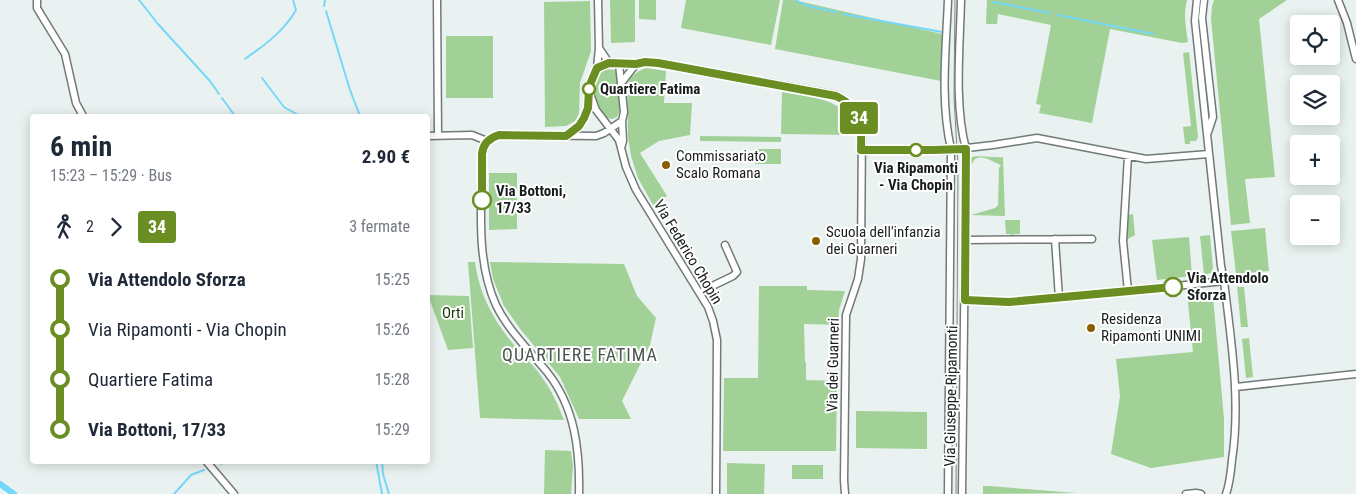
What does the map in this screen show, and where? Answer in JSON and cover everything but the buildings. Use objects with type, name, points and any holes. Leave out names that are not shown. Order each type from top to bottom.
[{"type":"street","points":[[37,0],[37,8],[65,54],[76,102],[82,114]]},
{"type":"street","points":[[437,0],[438,136]]},
{"type":"street","points":[[566,136],[579,126],[588,108],[589,91],[597,68],[599,48],[598,0]]},
{"type":"street","name":"Via Giuseppe Ripamonti","points":[[948,0],[945,94],[948,136],[951,149],[948,494]]},
{"type":"street","name":"Via Giuseppe Ripamonti","points":[[961,0],[959,92],[962,135],[966,149],[962,494]]},
{"type":"street","points":[[1197,0],[1195,21],[1221,266],[1236,386],[1235,442],[1226,494]]},
{"type":"street","points":[[1204,0],[1202,18],[1212,118],[1207,136]]},
{"type":"street","points":[[1338,0],[1347,23],[1356,59]]},
{"type":"street","points":[[599,48],[609,63]]},
{"type":"street","points":[[597,68],[609,63],[658,63],[836,96],[848,102],[858,115],[862,128],[861,150],[966,149],[976,146],[1042,138],[1151,160],[1209,154]]},
{"type":"street","name":"Via Federico Chopin","points":[[619,64],[624,112],[622,146]]},
{"type":"street","points":[[622,82],[636,64]]},
{"type":"street","name":"Via Federico Chopin","points":[[589,91],[596,110],[610,126],[622,146],[626,167],[632,183],[708,307],[713,321],[717,340],[716,494]]},
{"type":"street","points":[[579,494],[580,467],[578,451],[568,408],[556,385],[502,315],[487,280],[483,257],[482,232],[482,154],[483,147],[487,141],[494,136],[596,136],[610,126],[622,121]]},
{"type":"street","points":[[430,136],[472,135],[487,141]]},
{"type":"street","name":"Via dei Guarneri","points":[[845,494],[845,325],[848,305],[860,267],[861,150]]},
{"type":"street","points":[[1128,156],[1124,241],[1128,291]]},
{"type":"street","points":[[1055,239],[1059,298]]},
{"type":"street","points":[[965,240],[1092,239]]},
{"type":"street","name":"Via Federico Chopin","points":[[704,290],[733,276],[737,272],[725,245]]},
{"type":"street","points":[[965,300],[1009,302],[1224,281]]},
{"type":"street","points":[[1236,386],[1356,374]]},
{"type":"street","points":[[210,465],[234,494]]},
{"type":"street","points":[[1186,494],[1202,494]]},
{"type":"green space","points":[[610,0],[635,0],[635,42],[611,43]]},
{"type":"green space","points":[[639,0],[656,0],[656,20],[639,19]]},
{"type":"green space","points":[[686,0],[780,0],[771,45],[681,28]]},
{"type":"green space","points":[[783,0],[794,0],[942,34],[941,81],[775,49]]},
{"type":"green space","points":[[987,0],[1187,0],[1185,16],[1188,42],[1182,43],[1110,29],[1092,123],[1039,113],[1041,105],[1036,104],[1051,25],[998,14],[997,24],[986,24]]},
{"type":"green space","points":[[1214,0],[1287,0],[1259,19],[1275,177],[1245,179],[1250,223],[1231,225],[1211,19]]},
{"type":"green space","points":[[590,1],[591,51],[580,83],[579,114],[575,121],[566,126],[545,127],[544,2]]},
{"type":"green space","points":[[446,36],[493,36],[493,98],[446,98]]},
{"type":"green space","points":[[1189,52],[1198,137],[1196,141],[1190,141],[1190,144],[1185,144],[1183,127],[1191,126],[1183,53]]},
{"type":"green space","points":[[646,68],[666,71],[664,103],[692,103],[690,135],[659,141],[640,153],[667,196],[653,205],[638,178],[631,156],[628,137],[627,84],[635,74]]},
{"type":"green space","points":[[607,69],[615,70],[619,77],[620,110],[617,117],[612,119],[601,114],[594,95],[597,76]]},
{"type":"green space","points":[[782,92],[817,98],[837,106],[851,122],[853,135],[781,134]]},
{"type":"green space","points":[[700,136],[781,137],[781,142],[700,141]]},
{"type":"green space","points":[[755,149],[781,149],[781,164],[755,164]]},
{"type":"green space","points":[[979,156],[1003,157],[1005,216],[971,215],[995,208],[998,205],[999,168],[1001,165],[981,157],[975,159],[971,166],[971,157]]},
{"type":"green space","points":[[489,173],[517,173],[517,229],[489,230]]},
{"type":"green space","points":[[1133,214],[1135,235],[1128,239],[1126,245],[1127,215]]},
{"type":"green space","points":[[1005,220],[1020,220],[1020,234],[1012,236],[1011,234],[1006,234]]},
{"type":"green space","points":[[1265,228],[1269,271],[1236,274],[1231,231]]},
{"type":"green space","points":[[1210,235],[1213,268],[1211,273],[1204,275],[1200,236]]},
{"type":"green space","points":[[1189,237],[1192,276],[1157,280],[1152,240]]},
{"type":"green space","points":[[468,262],[475,262],[477,275],[490,309],[510,340],[546,384],[555,398],[564,420],[480,418]]},
{"type":"green space","points":[[490,262],[624,264],[637,296],[656,318],[650,345],[622,401],[631,419],[579,419],[560,377],[521,330],[504,306],[493,279]]},
{"type":"green space","points":[[759,286],[807,286],[807,290],[845,291],[839,310],[838,325],[804,324],[806,380],[837,381],[836,451],[723,451],[724,378],[758,378]]},
{"type":"green space","points":[[1237,287],[1244,287],[1248,327],[1241,327]]},
{"type":"green space","points":[[1205,291],[1213,297],[1224,419],[1224,457],[1151,468],[1111,454],[1120,396],[1116,359],[1193,352],[1187,293]]},
{"type":"green space","name":"Orti","points":[[430,295],[469,296],[473,348],[448,350],[430,300]]},
{"type":"green space","points":[[1249,338],[1253,377],[1246,378],[1242,339]]},
{"type":"green space","points":[[856,411],[927,412],[927,449],[856,448]]},
{"type":"green space","points":[[545,450],[571,451],[573,466],[571,494],[544,494]]},
{"type":"green space","points":[[727,463],[765,464],[764,494],[727,494]]},
{"type":"green space","points":[[792,465],[823,465],[823,479],[792,479]]},
{"type":"green space","points":[[983,486],[989,486],[1076,493],[983,494]]},
{"type":"waterway","points":[[139,0],[158,24],[210,81],[219,94]]},
{"type":"waterway","points":[[245,59],[267,43],[286,25],[296,10],[293,0]]},
{"type":"waterway","points":[[324,6],[325,0]]},
{"type":"waterway","points":[[796,0],[810,7],[837,12]]},
{"type":"waterway","points":[[993,2],[1050,13]]},
{"type":"waterway","points":[[326,11],[359,114]]},
{"type":"waterway","points":[[843,14],[942,32]]},
{"type":"waterway","points":[[1058,15],[1153,34]]},
{"type":"waterway","points":[[262,78],[284,107],[296,114]]},
{"type":"waterway","points":[[222,98],[234,114]]},
{"type":"waterway","points":[[377,464],[382,494]]},
{"type":"waterway","points":[[382,464],[389,494]]},
{"type":"waterway","points":[[174,494],[191,475],[204,470]]},
{"type":"waterway","points":[[0,484],[14,494]]},
{"type":"tram line","points":[[955,0],[954,98],[958,166],[956,494]]},
{"type":"bus line","name":"34","points":[[482,200],[482,154],[483,147],[487,141],[499,135],[566,136],[579,126],[584,118],[588,108],[589,89],[597,68],[609,63],[636,64],[651,62],[836,96],[848,102],[858,115],[862,128],[861,150],[966,149],[965,300],[1009,302],[1173,287]]},
{"type":"place","name":"Quartiere Fatima","points":[[589,89]]},
{"type":"place","name":"Via Ripamonti - Via Chopin","points":[[916,150]]},
{"type":"place","name":"Commissariato Scalo Romana","points":[[666,165]]},
{"type":"place","name":"Via Bottoni, 17/33","points":[[482,200]]},
{"type":"place","name":"Scuola dell'infanzia dei Guarneri","points":[[816,241]]},
{"type":"place","name":"Via Attendolo Sforza","points":[[1173,287]]},
{"type":"place","name":"Residenza Ripamonti UNIMI","points":[[1091,328]]},
{"type":"district","name":"QUARTIERE FATIMA","points":[[580,354]]}]
